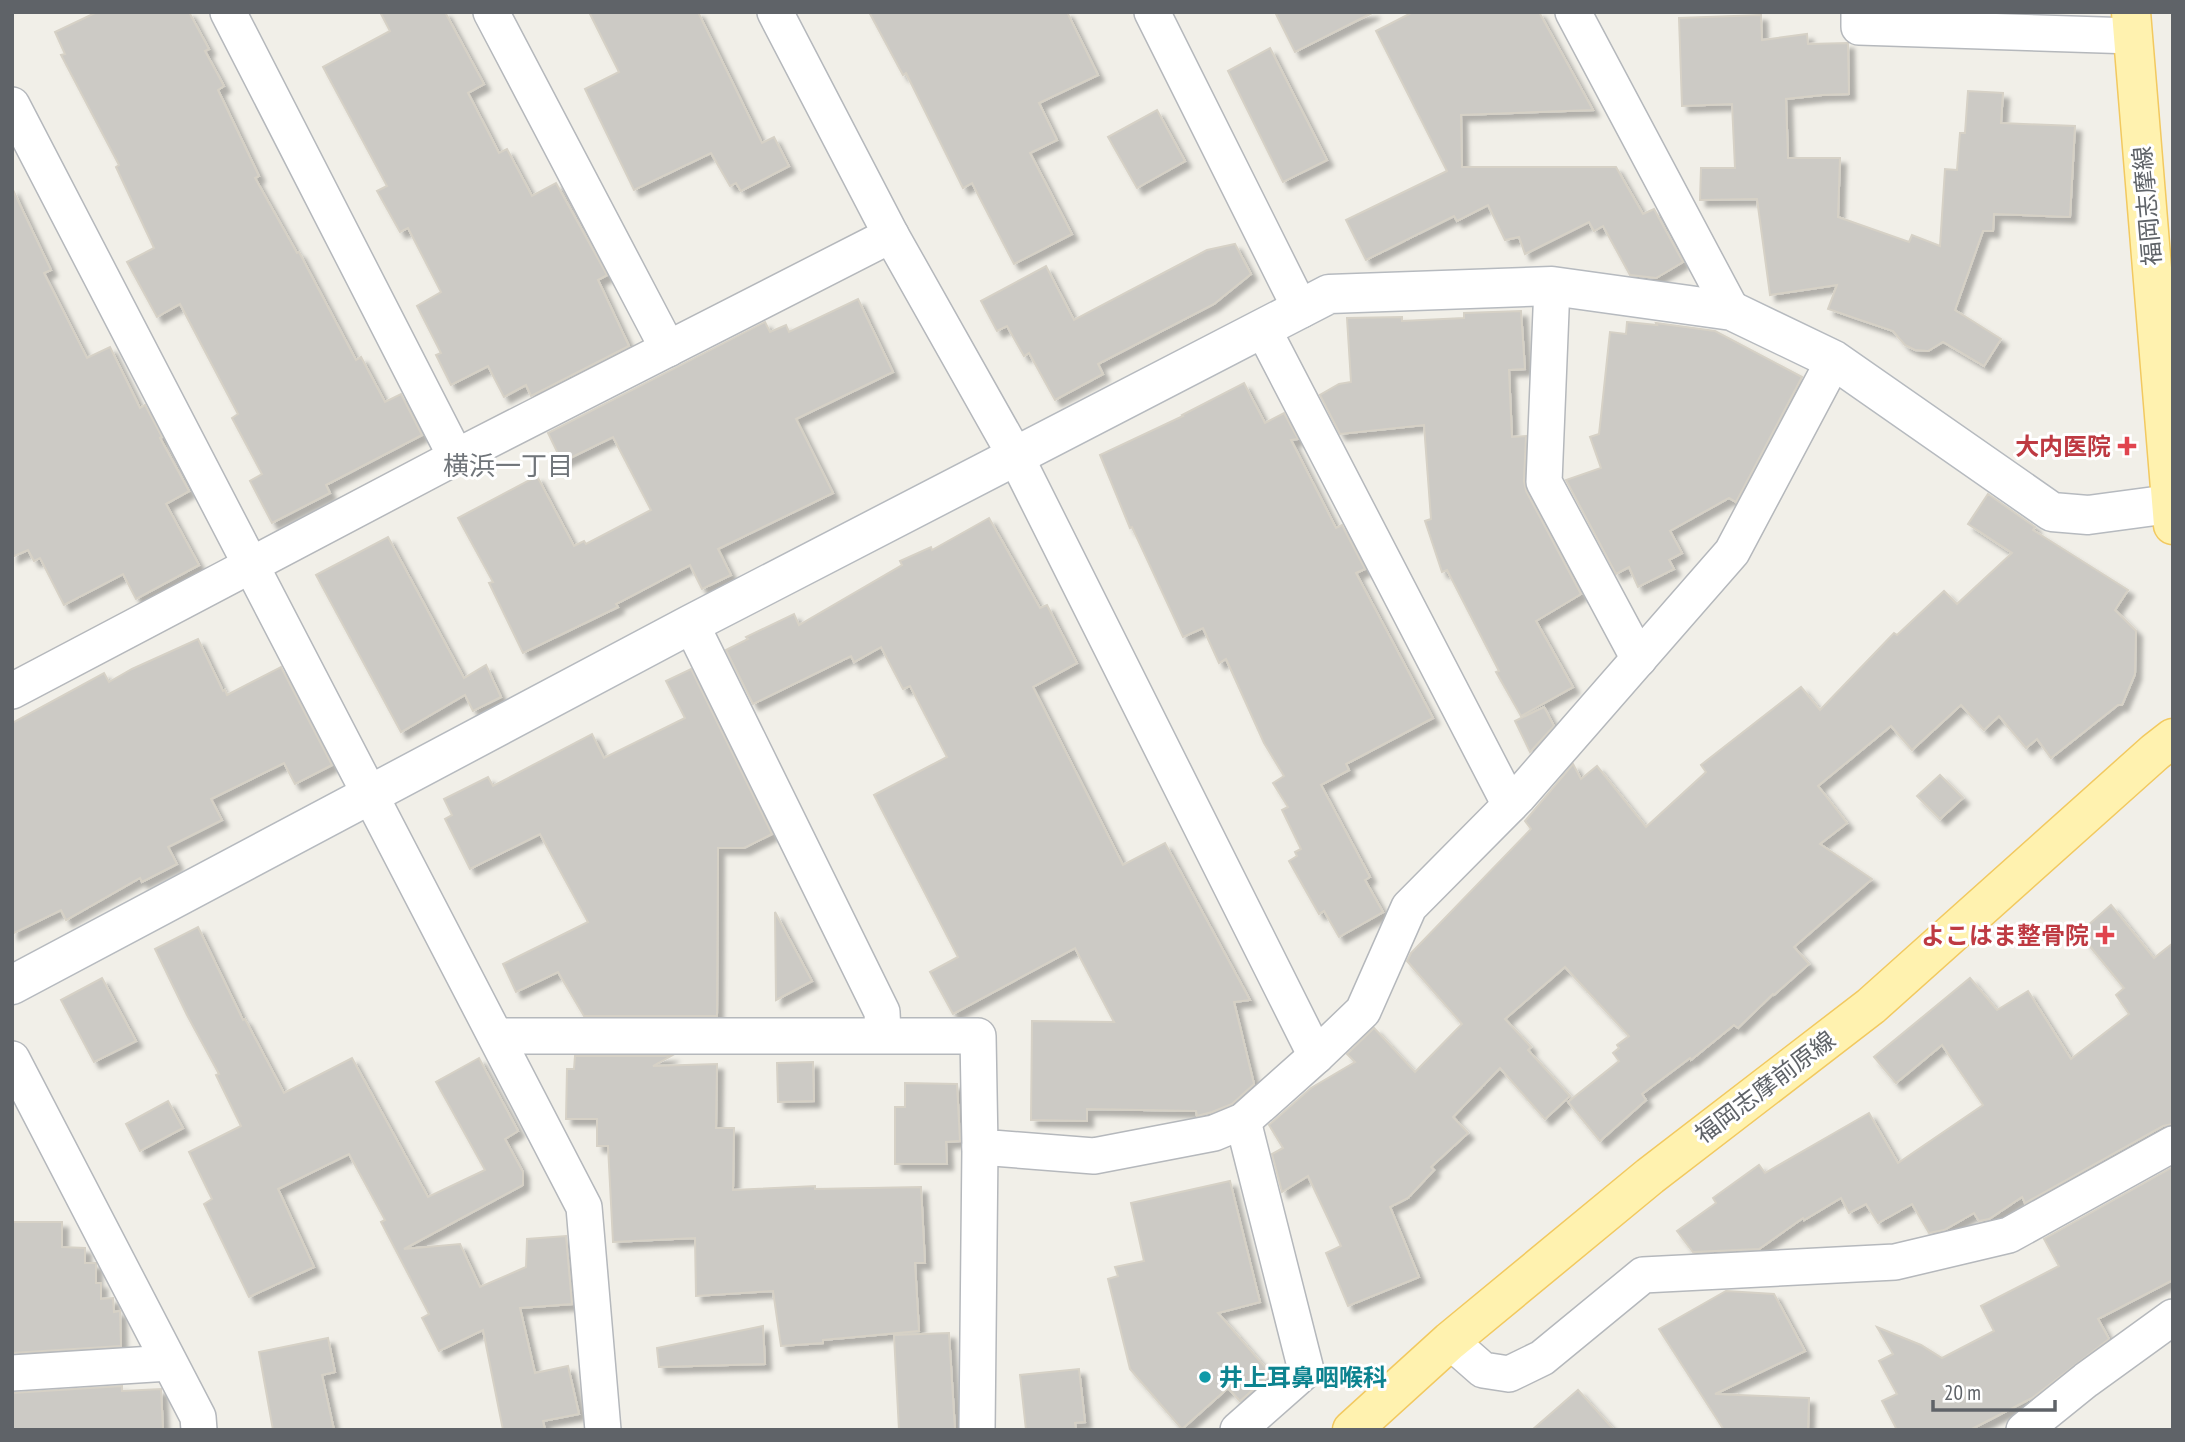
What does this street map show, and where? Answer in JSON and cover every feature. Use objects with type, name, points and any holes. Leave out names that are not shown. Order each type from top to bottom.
[{"type":"main road","name":"福岡志摩線","points":[[2132,24],[2165,346],[2172,514]]},
{"type":"main road","name":"福岡志摩前原線","points":[[1352,1430],[1450,1341],[1650,1175],[1871,1006],[2173,738]]},
{"type":"street","points":[[228,12],[456,457]]},
{"type":"street","points":[[491,12],[668,349]]},
{"type":"street","points":[[775,12],[891,235],[1016,457],[1316,1056]]},
{"type":"street","points":[[1152,12],[1301,310]]},
{"type":"street","points":[[1573,12],[1732,311]]},
{"type":"street","points":[[1859,12],[1859,27],[2132,24]]},
{"type":"street","points":[[12,105],[584,1207],[603,1430]]},
{"type":"street","points":[[14,685],[891,235]]},
{"type":"street","points":[[1552,286],[1544,482],[1639,659]]},
{"type":"street","points":[[12,985],[691,624],[1329,295],[1552,286],[1732,311],[1834,360],[2052,512],[2088,515],[2172,514]]},
{"type":"street","points":[[1263,329],[1510,805]]},
{"type":"street","points":[[980,1147],[1094,1156],[1213,1133],[1243,1121],[1316,1056],[1363,1011],[1409,907],[1510,805],[1732,552],[1834,360]]},
{"type":"street","points":[[691,624],[882,1012],[883,1035]]},
{"type":"street","points":[[497,1036],[978,1036],[980,1147],[977,1430]]},
{"type":"street","points":[[12,1059],[198,1417],[199,1430]]},
{"type":"street","points":[[1238,1430],[1306,1370],[1243,1121]]},
{"type":"street","points":[[1450,1341],[1483,1370],[1509,1374],[1542,1358],[1643,1275],[1895,1262],[2009,1235],[2173,1144]]},
{"type":"street","points":[[2024,1430],[2173,1317]]},
{"type":"street","points":[[12,1373],[169,1363]]},
{"type":"building","points":[[97,12],[189,12],[209,49],[205,51],[224,86],[218,90],[259,176],[255,178],[297,253],[299,252],[356,360],[361,357],[385,402],[401,394],[422,435],[326,485],[330,493],[272,523],[250,481],[262,474],[232,418],[238,414],[180,304],[157,317],[127,262],[154,248],[116,167],[119,165],[61,55],[65,54],[55,32]]},
{"type":"building","points":[[380,12],[445,12],[484,84],[468,93],[499,153],[507,149],[532,196],[556,183],[607,275],[598,280],[629,346],[531,396],[526,385],[504,397],[488,366],[451,385],[436,355],[441,353],[417,306],[441,292],[408,228],[400,232],[377,191],[387,186],[323,67],[390,31]]},
{"type":"building","points":[[589,12],[698,12],[762,143],[774,137],[789,166],[741,191],[736,183],[730,186],[711,153],[634,190],[585,89],[619,72]]},
{"type":"building","points":[[869,12],[1067,12],[1098,75],[1039,103],[1057,140],[1030,153],[1072,234],[1014,264],[972,183],[963,188],[906,73],[903,75]]},
{"type":"building","points":[[1275,12],[1374,12],[1295,52]]},
{"type":"building","points":[[1413,12],[1539,12],[1593,110],[1461,115],[1462,167],[1616,167],[1643,214],[1654,209],[1683,262],[1656,278],[1630,275],[1603,226],[1594,231],[1589,222],[1525,254],[1519,237],[1505,240],[1488,205],[1457,221],[1454,216],[1366,260],[1346,220],[1447,171],[1376,31]]},
{"type":"building","points":[[1761,15],[1762,40],[1807,34],[1808,44],[1848,43],[1849,94],[1786,99],[1788,158],[1840,158],[1838,217],[1909,242],[1912,235],[1940,246],[1945,169],[1957,170],[1960,133],[1965,133],[1968,91],[2003,93],[2001,123],[2075,126],[2070,217],[1994,214],[1993,231],[1983,231],[1955,310],[2001,339],[1984,366],[1943,342],[1928,351],[1915,350],[1905,345],[1893,331],[1828,309],[1837,285],[1770,295],[1757,199],[1700,200],[1701,168],[1735,168],[1732,104],[1682,106],[1679,18]]},
{"type":"building","points":[[1270,48],[1327,160],[1283,182],[1228,71]]},
{"type":"building","points":[[1157,110],[1185,161],[1137,188],[1108,137]]},
{"type":"building","points":[[12,188],[51,270],[44,273],[87,358],[110,347],[140,408],[145,405],[189,491],[166,504],[199,565],[136,599],[123,574],[64,605],[40,558],[34,561],[28,550],[12,557]]},
{"type":"building","points":[[1235,244],[1251,274],[1214,304],[1098,364],[1103,374],[1055,400],[1029,353],[1024,356],[1007,326],[997,331],[981,301],[1046,266],[1074,320],[1207,250]]},
{"type":"building","points":[[858,299],[893,372],[796,419],[833,493],[718,549],[731,575],[702,589],[690,565],[616,604],[618,607],[523,653],[489,583],[493,582],[458,518],[537,476],[574,546],[584,541],[586,544],[651,510],[613,437],[562,462],[548,433],[765,322],[770,332],[786,325],[789,332]]},
{"type":"building","points":[[1521,311],[1525,369],[1509,370],[1512,437],[1526,436],[1526,491],[1581,594],[1536,621],[1573,687],[1521,716],[1496,672],[1499,671],[1447,570],[1442,572],[1425,521],[1431,519],[1424,425],[1340,434],[1320,395],[1339,384],[1351,382],[1347,318],[1402,317],[1402,321],[1464,318],[1464,313]]},
{"type":"building","points":[[1627,322],[1715,331],[1802,377],[1736,502],[1729,498],[1670,531],[1682,553],[1669,560],[1674,569],[1638,587],[1629,567],[1616,574],[1566,480],[1601,468],[1590,437],[1599,434],[1610,332],[1626,334]]},
{"type":"building","points":[[1244,383],[1265,423],[1284,413],[1298,439],[1291,440],[1336,528],[1342,525],[1365,569],[1356,573],[1433,718],[1346,764],[1349,770],[1321,785],[1370,877],[1365,880],[1383,912],[1339,937],[1324,911],[1319,914],[1289,861],[1297,856],[1295,852],[1301,849],[1282,810],[1288,807],[1273,783],[1284,776],[1264,743],[1226,659],[1219,663],[1203,628],[1183,637],[1132,527],[1130,528],[1100,455],[1183,416]]},
{"type":"building","points":[[1988,494],[2035,527],[2033,530],[2128,590],[2115,610],[2136,631],[2135,674],[2122,705],[2118,705],[2051,758],[2037,739],[2026,748],[1999,716],[1984,730],[1961,705],[1912,750],[1891,726],[1818,786],[1847,823],[1820,844],[1872,879],[1794,947],[1809,964],[1738,1028],[1734,1025],[1691,1060],[1690,1058],[1642,1094],[1646,1100],[1600,1141],[1568,1102],[1619,1061],[1613,1053],[1619,1048],[1617,1045],[1629,1036],[1565,967],[1505,1019],[1531,1047],[1528,1050],[1570,1096],[1545,1119],[1500,1068],[1453,1117],[1468,1133],[1431,1167],[1434,1170],[1408,1198],[1390,1207],[1419,1277],[1348,1306],[1326,1253],[1341,1246],[1308,1176],[1282,1192],[1272,1154],[1283,1148],[1269,1125],[1311,1088],[1355,1062],[1347,1054],[1374,1028],[1415,1072],[1462,1024],[1407,961],[1411,953],[1531,829],[1525,821],[1573,764],[1581,779],[1597,766],[1646,827],[1706,772],[1701,765],[1801,687],[1820,710],[1894,633],[1897,635],[1944,591],[1957,604],[2012,553],[1968,524]]},
{"type":"building","points":[[989,518],[1040,608],[1047,605],[1077,663],[1033,687],[1123,865],[1165,843],[1250,1000],[1234,1002],[1254,1084],[1232,1104],[1212,1112],[1197,1116],[1196,1111],[1087,1109],[1087,1121],[1031,1120],[1032,1021],[1114,1022],[1075,948],[953,1014],[930,972],[958,957],[874,795],[947,757],[910,686],[903,689],[881,647],[854,662],[851,656],[753,704],[726,650],[748,639],[746,637],[794,614],[799,625],[902,565],[900,561],[931,547],[932,550]]},
{"type":"building","points":[[388,537],[464,678],[486,665],[501,697],[473,711],[465,695],[401,732],[316,575]]},
{"type":"building","points":[[198,639],[227,695],[281,667],[332,765],[295,784],[284,763],[211,799],[222,820],[168,847],[177,864],[142,882],[140,878],[66,920],[61,910],[12,934],[12,723],[104,673],[109,682]]},
{"type":"building","points":[[691,669],[772,834],[744,848],[718,848],[717,1016],[584,1016],[558,972],[516,992],[503,964],[588,922],[540,834],[470,869],[445,819],[452,815],[444,799],[488,777],[493,786],[592,734],[604,758],[685,718],[666,681]]},
{"type":"building","points":[[1544,707],[1554,726],[1530,752],[1515,721]]},
{"type":"building","points":[[1940,775],[1963,798],[1940,819],[1917,796]]},
{"type":"building","points":[[2111,905],[2154,958],[2173,943],[2173,1124],[2163,1126],[2025,1203],[2022,1197],[1989,1219],[1979,1221],[1974,1213],[1944,1230],[1929,1233],[1912,1204],[1878,1223],[1866,1204],[1849,1213],[1841,1198],[1804,1220],[1803,1218],[1759,1249],[1693,1252],[1677,1231],[1716,1203],[1713,1198],[1759,1165],[1765,1173],[1869,1113],[1898,1163],[1983,1105],[1942,1045],[1896,1083],[1874,1057],[1970,978],[1997,1010],[2028,991],[2071,1059],[2129,1014],[2116,995],[2124,988],[2079,933]]},
{"type":"building","points":[[775,912],[812,981],[776,1000]]},
{"type":"building","points":[[198,927],[243,1020],[245,1019],[284,1093],[352,1058],[428,1197],[485,1170],[436,1082],[479,1058],[518,1131],[505,1139],[523,1172],[523,1185],[404,1249],[460,1244],[480,1287],[526,1267],[527,1239],[566,1236],[572,1304],[520,1308],[535,1373],[568,1366],[579,1414],[543,1421],[545,1430],[503,1430],[483,1330],[439,1351],[422,1318],[429,1314],[381,1222],[385,1220],[349,1154],[278,1189],[314,1267],[249,1297],[204,1204],[212,1199],[189,1152],[241,1126],[216,1075],[219,1074],[155,949]]},
{"type":"building","points":[[102,978],[136,1041],[94,1062],[61,1000]]},
{"type":"building","points":[[575,1056],[671,1056],[653,1066],[717,1064],[716,1128],[734,1128],[733,1190],[815,1186],[815,1189],[921,1187],[925,1263],[915,1263],[919,1331],[781,1346],[773,1291],[696,1296],[695,1238],[613,1242],[608,1146],[597,1146],[597,1119],[566,1119],[567,1069],[574,1069]]},
{"type":"building","points":[[813,1062],[814,1101],[778,1102],[777,1063]]},
{"type":"building","points":[[905,1083],[957,1084],[960,1141],[946,1142],[947,1164],[895,1164],[895,1107],[905,1107]]},
{"type":"building","points":[[168,1101],[183,1128],[140,1151],[126,1124]]},
{"type":"building","points":[[2173,1167],[2173,1280],[2098,1319],[2109,1339],[2032,1398],[1970,1430],[1897,1430],[1882,1401],[1897,1394],[1879,1361],[1893,1354],[1877,1327],[1921,1345],[1942,1358],[1994,1331],[1981,1306],[2059,1266],[2044,1239]]},
{"type":"building","points":[[1230,1181],[1260,1302],[1218,1313],[1271,1374],[1240,1401],[1228,1388],[1182,1429],[1130,1369],[1108,1279],[1118,1276],[1115,1267],[1144,1261],[1131,1203]]},
{"type":"building","points":[[12,1222],[62,1222],[62,1247],[85,1248],[85,1263],[96,1263],[96,1283],[101,1283],[101,1299],[113,1298],[114,1312],[120,1311],[121,1346],[12,1353]]},
{"type":"building","points":[[1726,1291],[1774,1294],[1805,1351],[1715,1394],[1809,1398],[1808,1430],[1724,1430],[1659,1329]]},
{"type":"building","points":[[763,1326],[765,1364],[659,1367],[657,1348]]},
{"type":"building","points":[[949,1333],[955,1430],[899,1430],[894,1335]]},
{"type":"building","points":[[328,1338],[335,1372],[322,1375],[334,1430],[273,1430],[259,1352]]},
{"type":"building","points":[[1079,1369],[1085,1422],[1075,1423],[1076,1430],[1026,1430],[1020,1375]]},
{"type":"building","points":[[122,1386],[122,1391],[161,1389],[163,1430],[12,1430],[12,1393]]},
{"type":"building","points":[[1578,1390],[1614,1430],[1532,1430]]},
{"type":"place","name":"大内医院","points":[[2127,446]]},
{"type":"place","name":"よこはま整骨院","points":[[2105,935]]},
{"type":"place","name":"井上耳鼻咽喉科","points":[[1205,1377]]},
{"type":"district","name":"横浜一丁目","points":[[508,465]]}]
